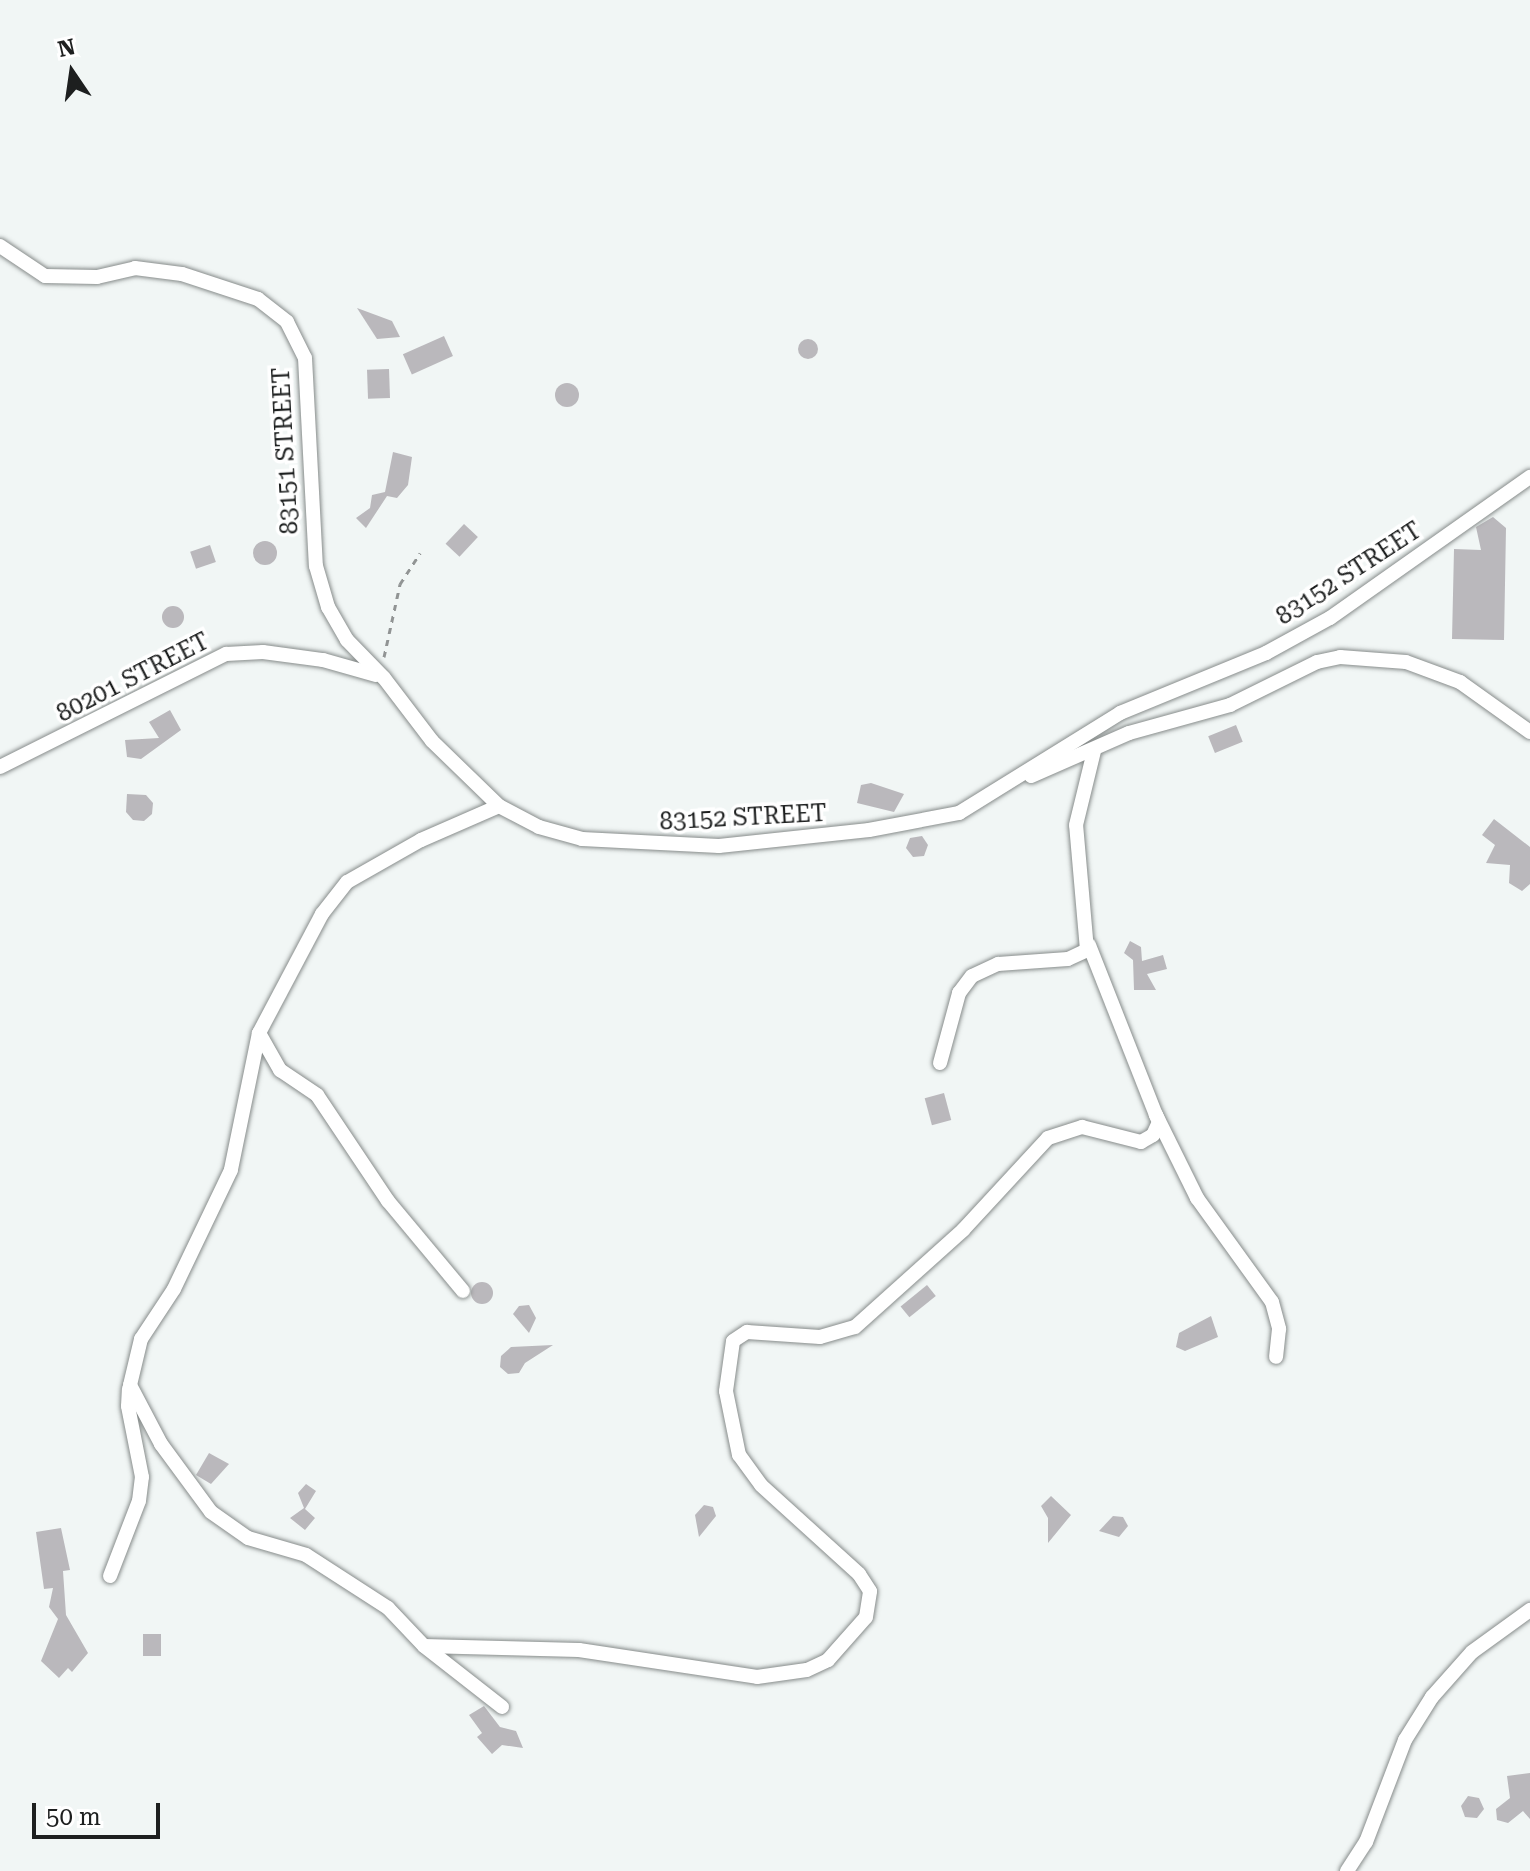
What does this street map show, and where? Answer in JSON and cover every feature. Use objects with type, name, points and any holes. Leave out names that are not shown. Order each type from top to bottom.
[{"type":"street","name":"83151 STREET","points":[[0,246],[45,276],[97,277],[135,268],[182,274],[258,299],[287,322],[305,358],[316,566],[328,607],[347,640],[384,678]]},
{"type":"street","name":"83152 STREET","points":[[384,678],[432,741],[499,806],[539,827],[582,839],[719,846],[931,821],[959,813],[1120,713],[1266,653],[1330,618],[1530,477]]},
{"type":"street","name":"80201 STREET","points":[[4,768],[226,654],[263,652],[323,660],[384,678]]},
{"type":"street","name":"83152 STREET","points":[[1015,781],[1094,751],[1129,733],[1230,705],[1317,662],[1340,657],[1406,662],[1460,682],[1530,732]]},
{"type":"street","points":[[424,1646],[579,1650],[757,1677],[807,1670],[828,1660],[866,1617],[870,1591],[859,1574],[761,1485],[739,1455],[726,1391],[733,1341],[747,1332],[820,1337],[855,1327],[963,1230],[1048,1138],[1082,1127],[1141,1142],[1153,1135],[1159,1122],[1089,945],[1076,825],[1094,751]]},
{"type":"street","points":[[110,1576],[141,1489],[140,1455],[128,1406],[141,1339],[174,1289],[231,1170],[259,1033],[293,963],[347,882],[421,840],[499,806]]},
{"type":"street","points":[[940,1063],[959,993],[972,976],[998,964],[1075,958],[1089,945]]},
{"type":"street","points":[[259,1033],[280,1070],[317,1095],[388,1201],[463,1291]]},
{"type":"street","points":[[1156,1115],[1197,1198],[1272,1302],[1279,1329],[1276,1357]]},
{"type":"street","points":[[130,1385],[161,1444],[211,1512],[248,1538],[317,1562],[388,1608],[424,1646],[502,1707]]},
{"type":"street","points":[[1347,1871],[1366,1842],[1405,1740],[1432,1697],[1472,1652],[1530,1610]]},
{"type":"path","points":[[384,678],[386,629],[400,584],[420,553]]},
{"type":"building","points":[[357,308],[392,321],[400,337],[377,339]]},
{"type":"building","points":[[444,336],[453,356],[412,374],[403,354]]},
{"type":"building","points":[[804,339],[812,339],[818,349],[812,359],[804,359],[798,353],[798,345]]},
{"type":"building","points":[[389,369],[390,398],[368,399],[367,370]]},
{"type":"building","points":[[567,383],[575,387],[579,395],[575,403],[567,407],[559,403],[555,395],[559,387]]},
{"type":"building","points":[[393,452],[412,457],[408,485],[397,498],[387,496],[366,528],[356,518],[370,508],[372,495],[385,492]]},
{"type":"building","points":[[1493,517],[1506,528],[1504,640],[1452,639],[1454,549],[1481,550],[1476,527]]},
{"type":"building","points":[[464,524],[478,537],[459,557],[446,544]]},
{"type":"building","points":[[265,541],[274,544],[277,553],[274,562],[265,565],[256,562],[253,553],[256,544]]},
{"type":"building","points":[[210,545],[216,562],[196,569],[190,552]]},
{"type":"building","points":[[173,606],[181,609],[184,617],[181,625],[173,628],[165,625],[162,617],[165,609]]},
{"type":"building","points":[[170,710],[181,730],[141,759],[127,757],[125,740],[159,738],[149,722]]},
{"type":"building","points":[[1236,725],[1243,742],[1215,753],[1208,736]]},
{"type":"building","points":[[871,783],[904,794],[894,812],[857,803],[861,785]]},
{"type":"building","points":[[127,794],[146,795],[153,803],[152,814],[144,821],[133,820],[126,812]]},
{"type":"building","points":[[1494,819],[1530,847],[1530,884],[1522,891],[1509,883],[1510,865],[1486,863],[1495,845],[1482,835]]},
{"type":"building","points":[[922,836],[928,845],[924,856],[913,857],[906,848],[910,838]]},
{"type":"building","points":[[1130,941],[1141,947],[1142,961],[1163,955],[1167,969],[1147,974],[1156,990],[1134,990],[1133,960],[1124,953]]},
{"type":"building","points":[[944,1093],[951,1120],[932,1125],[925,1098]]},
{"type":"building","points":[[482,1282],[490,1285],[493,1293],[490,1301],[482,1304],[474,1301],[471,1293],[474,1285]]},
{"type":"building","points":[[927,1285],[936,1296],[909,1317],[901,1306]]},
{"type":"building","points":[[529,1305],[536,1318],[529,1333],[513,1314],[519,1306]]},
{"type":"building","points":[[1211,1316],[1218,1337],[1185,1351],[1176,1347],[1179,1333]]},
{"type":"building","points":[[553,1345],[525,1363],[519,1373],[508,1374],[500,1367],[501,1356],[511,1347]]},
{"type":"building","points":[[209,1453],[229,1464],[211,1484],[196,1475]]},
{"type":"building","points":[[306,1484],[316,1491],[305,1509],[315,1518],[305,1530],[290,1518],[304,1508],[298,1493]]},
{"type":"building","points":[[1051,1496],[1071,1515],[1048,1543],[1048,1518],[1041,1506]]},
{"type":"building","points":[[704,1505],[713,1507],[716,1516],[699,1537],[695,1515]]},
{"type":"building","points":[[1113,1516],[1123,1517],[1128,1526],[1119,1537],[1099,1531]]},
{"type":"building","points":[[61,1528],[70,1570],[63,1571],[66,1615],[88,1653],[72,1672],[68,1668],[59,1678],[41,1661],[58,1619],[49,1607],[53,1588],[44,1589],[36,1532]]},
{"type":"building","points":[[143,1634],[161,1634],[161,1656],[143,1656]]},
{"type":"building","points":[[484,1706],[500,1727],[516,1731],[523,1748],[502,1745],[492,1754],[477,1737],[482,1733],[469,1715]]},
{"type":"building","points":[[1530,1773],[1530,1819],[1523,1811],[1508,1823],[1497,1820],[1496,1809],[1510,1798],[1507,1776]]},
{"type":"building","points":[[1468,1796],[1479,1798],[1484,1809],[1477,1818],[1465,1817],[1461,1806]]}]
